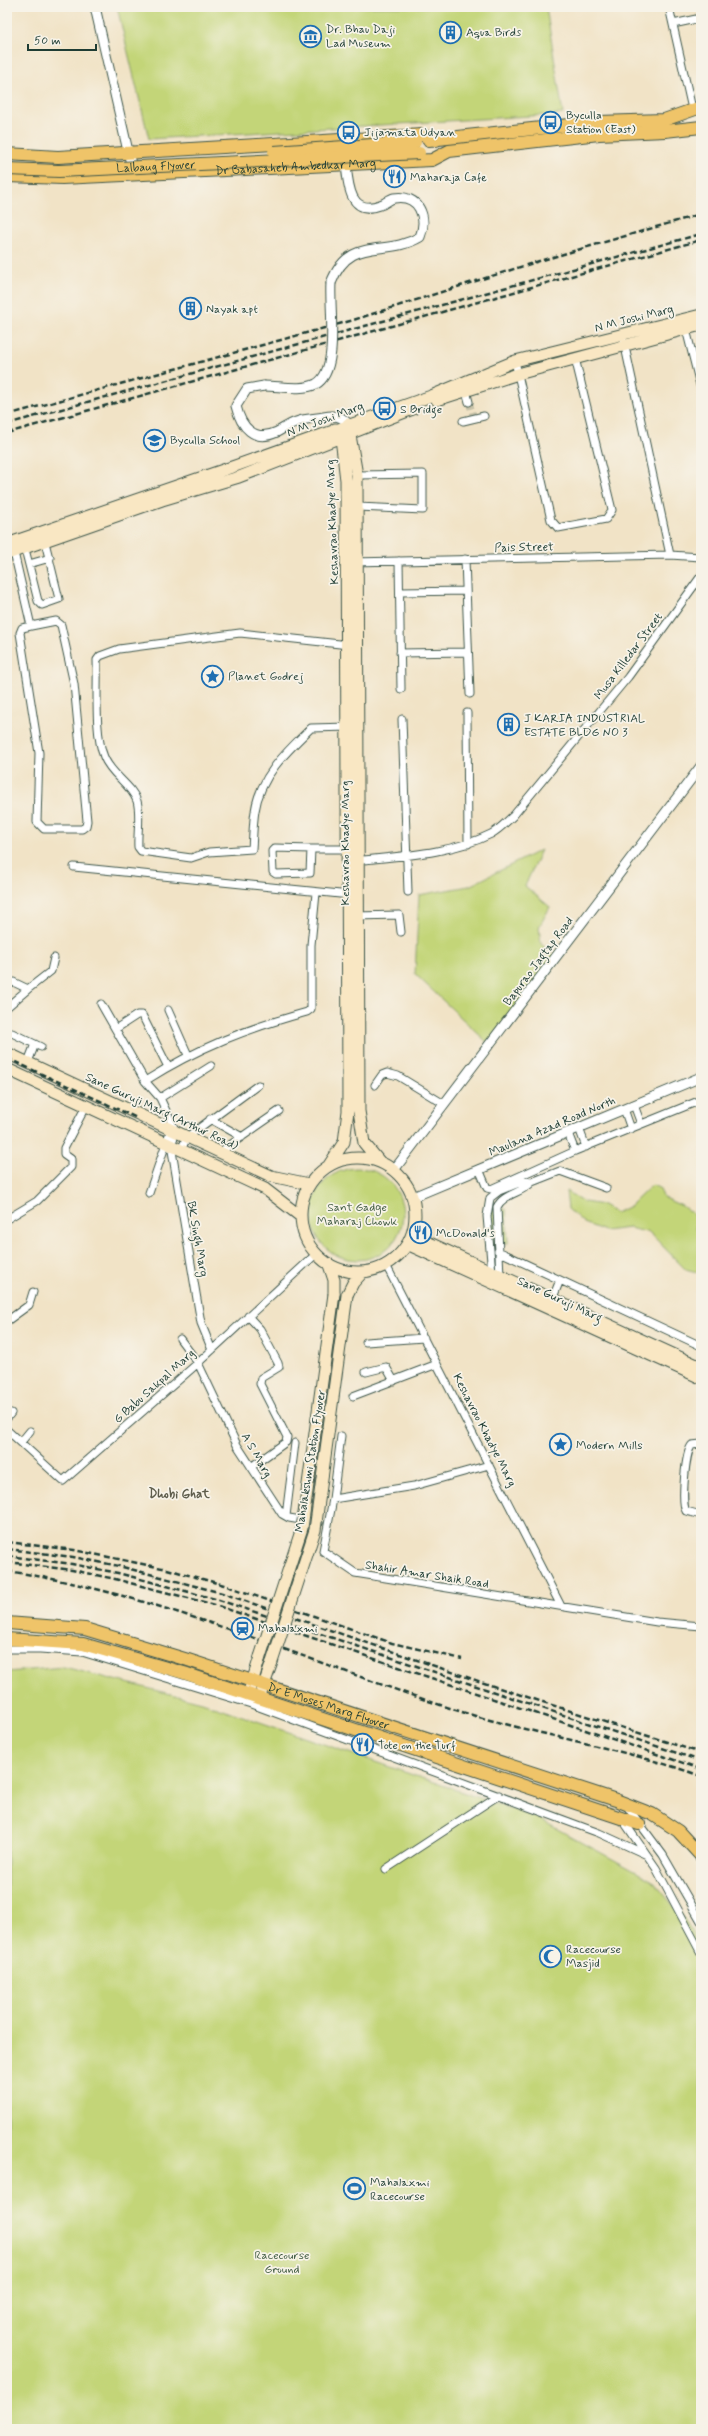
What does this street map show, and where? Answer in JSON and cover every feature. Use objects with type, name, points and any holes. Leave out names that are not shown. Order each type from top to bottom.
[{"type":"main road","name":"Lalbaug Flyover","points":[[7,169],[59,171],[417,147],[436,140],[598,122],[664,120],[698,115]]},
{"type":"main road","name":"Dr Babasaheb Ambedkar Marg","points":[[7,176],[62,178],[432,160],[449,151],[599,134],[665,131],[698,115]]},
{"type":"main road","points":[[7,154],[58,157],[422,134],[436,140]]},
{"type":"main road","name":"Lalbaug Flyover","points":[[7,163],[58,164],[417,147],[449,151]]},
{"type":"main road","name":"N M Joshi Marg","points":[[14,547],[49,537],[161,496],[237,471],[350,428],[433,401],[467,392],[518,374],[556,358],[701,315]]},
{"type":"main road","name":"N M Joshi Marg","points":[[467,392],[515,361],[576,358],[623,339],[686,329],[701,325]]},
{"type":"main road","name":"Keshavrao Khadye Marg","points":[[350,428],[357,475],[358,508],[352,562]]},
{"type":"main road","name":"Keshavrao Khadye Marg","points":[[329,1165],[344,1142],[348,1111],[353,916],[352,562],[346,480],[338,433]]},
{"type":"main road","name":"Keshavrao Khadye Marg","points":[[352,727],[347,849],[352,861]]},
{"type":"main road","name":"Keshavrao Khadye Marg","points":[[353,916],[359,1111],[364,1143],[379,1161]]},
{"type":"main road","name":"Sane Guruji Marg (Arthur Road)","points":[[7,1053],[271,1176],[309,1184]]},
{"type":"main road","points":[[7,1069],[265,1189],[300,1216]]},
{"type":"main road","points":[[202,1159],[208,1146]]},
{"type":"main road","points":[[362,1158],[379,1161],[394,1170],[404,1180],[412,1197],[415,1208],[410,1240],[398,1256],[386,1265],[362,1273],[345,1272],[329,1265],[315,1255],[304,1236],[300,1216],[302,1199],[309,1184],[329,1165],[345,1159],[362,1158]]},
{"type":"main road","points":[[239,1177],[245,1164]]},
{"type":"main road","name":"Sane Guruji Marg","points":[[410,1240],[496,1275],[597,1326],[654,1351],[701,1367]]},
{"type":"main road","name":"Sane Guruji Marg","points":[[410,1240],[555,1305]]},
{"type":"main road","name":"Mahalakshmi Station Flyover","points":[[254,1697],[302,1528],[334,1294],[334,1280],[329,1265]]},
{"type":"main road","name":"Mahalakshmi Station Flyover","points":[[258,1683],[315,1530],[347,1295],[353,1283],[362,1273]]},
{"type":"main road","name":"Sane Guruji Marg","points":[[654,1351],[701,1378]]},
{"type":"main road","name":"Dr E Moses Marg Flyover","points":[[7,1623],[86,1629],[258,1683],[620,1802],[652,1814],[678,1831],[701,1856]]},
{"type":"main road","name":"Dr E Moses Marg Flyover","points":[[7,1640],[83,1644],[184,1674],[639,1824]]},
{"type":"street","points":[[96,7],[133,175]]},
{"type":"street","points":[[669,7],[698,115]]},
{"type":"street","points":[[673,24],[701,18]]},
{"type":"street","points":[[346,164],[348,191],[356,203],[368,207],[379,206],[393,198],[404,198],[418,205],[424,216],[424,227],[420,237],[402,246],[366,248],[357,251],[346,258],[336,269],[331,283],[331,356],[328,370],[323,378],[316,384],[302,387],[264,386],[247,389],[236,406],[239,419],[245,429],[255,435],[265,436],[304,419],[332,416],[342,417],[350,428]]},
{"type":"street","points":[[686,329],[701,389]]},
{"type":"street","points":[[623,339],[670,555]]},
{"type":"street","points":[[515,361],[554,525],[558,528],[606,519],[611,515],[612,510],[576,358]]},
{"type":"street","points":[[463,421],[473,417],[484,416]]},
{"type":"street","points":[[321,418],[338,433]]},
{"type":"street","points":[[357,475],[422,474],[424,492],[423,510],[358,508]]},
{"type":"street","points":[[14,547],[29,564],[39,604],[57,601],[59,597],[50,558],[49,537]]},
{"type":"street","points":[[14,547],[31,626]]},
{"type":"street","name":"Pais Street","points":[[352,562],[670,555],[701,557]]},
{"type":"street","points":[[29,564],[50,558]]},
{"type":"street","points":[[465,560],[470,694]]},
{"type":"street","points":[[399,561],[401,689]]},
{"type":"street","name":"Musa Killedar Street","points":[[352,861],[406,855],[468,844],[493,833],[513,816],[628,677],[701,576]]},
{"type":"street","points":[[400,592],[466,591]]},
{"type":"street","points":[[56,621],[61,625],[74,684],[82,751],[87,821],[86,826],[82,829],[44,828],[37,822],[39,753],[20,630],[31,626],[56,621]]},
{"type":"street","points":[[352,645],[240,633],[119,649],[100,656],[97,660],[100,739],[104,757],[114,774],[131,791],[137,802],[138,847],[142,851],[190,858],[208,852],[252,848],[255,811],[260,791],[276,763],[311,728],[352,727]]},
{"type":"street","points":[[400,652],[468,652]]},
{"type":"street","points":[[468,713],[468,844]]},
{"type":"street","points":[[402,719],[408,892]]},
{"type":"street","name":"Bapurao Jagtap Road","points":[[394,1170],[701,766]]},
{"type":"street","points":[[310,849],[310,873],[276,874],[273,872],[274,849],[310,849],[347,849]]},
{"type":"street","points":[[74,867],[274,886],[316,893],[353,895]]},
{"type":"street","points":[[145,1081],[188,1055],[251,1028],[307,1012],[311,1009],[311,945],[316,893]]},
{"type":"street","points":[[353,916],[399,915],[401,932]]},
{"type":"street","points":[[7,1007],[51,971],[54,958]]},
{"type":"street","points":[[7,979],[28,989]]},
{"type":"street","points":[[101,1004],[117,1028],[145,1081],[160,1098],[174,1130],[149,1193]]},
{"type":"street","points":[[168,1010],[188,1055]]},
{"type":"street","points":[[117,1028],[138,1015],[142,1015],[168,1067]]},
{"type":"street","points":[[12,1033],[38,1045],[28,1062]]},
{"type":"street","points":[[160,1098],[211,1066]]},
{"type":"street","points":[[375,1085],[382,1075],[393,1074],[444,1104]]},
{"type":"street","name":"Maulana Azad Road North","points":[[412,1197],[701,1077]]},
{"type":"street","points":[[181,1150],[187,1137],[258,1085]]},
{"type":"street","points":[[479,1169],[487,1188],[490,1189],[575,1151],[701,1100]]},
{"type":"street","points":[[634,1105],[641,1124]]},
{"type":"street","points":[[7,1219],[37,1201],[71,1167],[71,1159],[64,1154],[64,1148],[86,1106]]},
{"type":"street","points":[[624,1109],[631,1128]]},
{"type":"street","points":[[220,1152],[279,1112]]},
{"type":"street","points":[[210,1119],[242,1137]]},
{"type":"street","points":[[579,1128],[586,1147]]},
{"type":"street","points":[[568,1133],[575,1151]]},
{"type":"street","name":"BK Singh Marg","points":[[168,1144],[202,1323],[212,1350]]},
{"type":"street","points":[[496,1275],[487,1216],[490,1198],[499,1190],[524,1181],[532,1182],[560,1171],[606,1188]]},
{"type":"street","points":[[496,1275],[498,1251],[496,1212],[499,1204],[504,1198],[528,1187],[532,1182]]},
{"type":"street","points":[[498,1251],[701,1346]]},
{"type":"street","name":"G Babu Sakpal Marg","points":[[7,1430],[63,1481],[198,1363],[315,1255]]},
{"type":"street","name":"Keshavrao Khadye Marg","points":[[386,1265],[561,1606]]},
{"type":"street","points":[[555,1305],[560,1280]]},
{"type":"street","points":[[7,1321],[29,1305],[33,1292]]},
{"type":"street","points":[[248,1316],[260,1329],[278,1362],[279,1367],[261,1378],[260,1384],[287,1437],[286,1442],[250,1467]]},
{"type":"street","points":[[366,1342],[424,1338]]},
{"type":"street","name":"A S Marg","points":[[180,1339],[198,1363],[250,1467],[282,1514],[286,1516]]},
{"type":"street","points":[[353,1396],[437,1364]]},
{"type":"street","points":[[366,1372],[386,1367],[394,1381]]},
{"type":"street","points":[[21,1442],[30,1431]]},
{"type":"street","points":[[295,1443],[286,1516],[327,1524],[333,1499],[341,1436]]},
{"type":"street","points":[[701,1444],[692,1445],[687,1452],[683,1502],[686,1511],[701,1515]]},
{"type":"street","points":[[333,1499],[414,1486],[489,1465]]},
{"type":"street","name":"Shahir Amar Shaik Road","points":[[327,1524],[323,1551],[355,1573],[561,1606]]},
{"type":"street","points":[[561,1606],[657,1622],[701,1626]]},
{"type":"street","points":[[7,1649],[82,1652],[251,1704],[599,1833],[646,1855]]},
{"type":"street","points":[[386,1869],[499,1795]]},
{"type":"street","points":[[620,1802],[663,1855],[701,1921]]},
{"type":"street","points":[[616,1816],[656,1868],[701,1953]]},
{"type":"green space","points":[[117,7],[546,7],[563,114],[149,139]]},
{"type":"green space","points":[[541,850],[525,886],[550,907],[539,927],[541,944],[556,957],[489,1044],[415,974],[419,895],[469,886]]},
{"type":"green space","name":"Sant Gadge Maharaj Chowk","points":[[357,1168],[375,1171],[390,1181],[400,1196],[403,1214],[400,1232],[390,1247],[375,1257],[357,1260],[339,1257],[324,1247],[314,1232],[311,1214],[314,1196],[324,1181],[339,1171]]},
{"type":"green space","points":[[652,1185],[659,1188],[664,1198],[682,1206],[696,1216],[696,1229],[701,1234],[701,1273],[685,1269],[650,1233],[629,1228],[605,1231],[584,1223],[568,1209],[566,1191],[584,1202],[603,1205],[616,1213],[630,1206]]},
{"type":"green space","points":[[506,1209],[508,1243],[493,1244],[490,1210]]},
{"type":"green space","name":"Mahalaxmi Racecourse","points":[[64,1667],[202,1702],[537,1818],[653,1881],[683,1917],[701,1949],[701,2429],[7,2429],[7,1672]]},
{"type":"tunnel","points":[[469,402],[473,415]]},
{"type":"railway","points":[[7,415],[350,321],[536,262],[701,214]]},
{"type":"railway","points":[[7,424],[701,234]]},
{"type":"railway","points":[[7,433],[701,240]]},
{"type":"railway","points":[[7,1058],[137,1118]]},
{"type":"railway","points":[[7,1542],[74,1550],[167,1569],[224,1585],[392,1643],[462,1659]]},
{"type":"railway","points":[[7,1549],[73,1557],[119,1566],[222,1593],[490,1685],[701,1753]]},
{"type":"railway","points":[[7,1556],[72,1564],[118,1573],[219,1600],[701,1761]]},
{"type":"railway","points":[[7,1562],[72,1570],[115,1579],[215,1605],[701,1769]]},
{"type":"railway","points":[[7,1571],[65,1582],[123,1596],[237,1632],[462,1712],[672,1766],[701,1776]]},
{"type":"place","name":"Aqua Birds","points":[[451,32]]},
{"type":"place","name":"Dr. Bhau Daji Lad Museum","points":[[310,36]]},
{"type":"place","name":"Byculla Station (East)","points":[[551,122]]},
{"type":"place","name":"Jijamata Udyan","points":[[348,132]]},
{"type":"place","name":"Maharaja Cafe","points":[[395,177]]},
{"type":"place","name":"Nayak apt","points":[[191,309]]},
{"type":"place","name":"S Bridge","points":[[385,409]]},
{"type":"place","name":"Byculla School","points":[[154,440]]},
{"type":"place","name":"Planet Godrej","points":[[212,676]]},
{"type":"place","name":"J KARIA INDUSTRIAL ESTATE BLDG NO 3","points":[[508,725]]},
{"type":"place","name":"McDonald's","points":[[421,1233]]},
{"type":"place","name":"Modern Mills","points":[[561,1445]]},
{"type":"place","name":"Mahalaxmi","points":[[243,1628]]},
{"type":"place","name":"Tote on the Turf","points":[[362,1745]]},
{"type":"place","name":"Racecourse Masjid","points":[[551,1956]]},
{"type":"place","name":"Mahalaxmi Racecourse","points":[[354,2189]]},
{"type":"district","name":"Dhobi Ghat","points":[[179,1493]]},
{"type":"park label","name":"Racecourse Ground","points":[[282,2262]]}]
